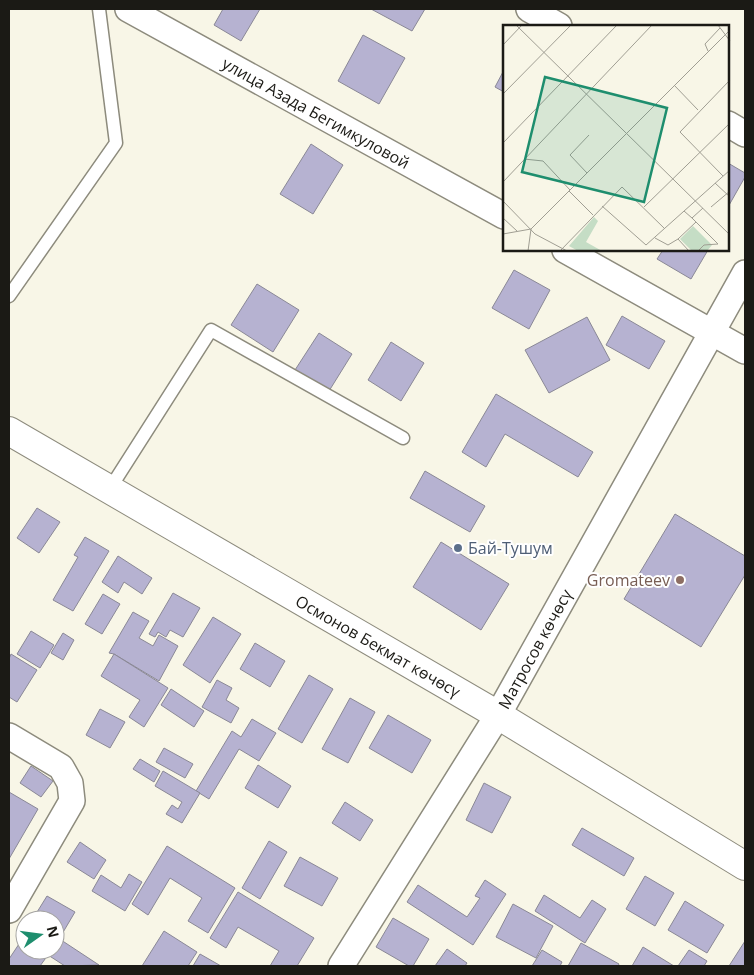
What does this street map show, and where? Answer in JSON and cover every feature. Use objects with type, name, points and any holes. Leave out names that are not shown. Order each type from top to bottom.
[{"type":"main road","name":"Осмонов Бекмат көчөсү","points":[[9,431],[498,715],[745,866]]},
{"type":"street","name":"улица Азада Бегимкуловой","points":[[128,9],[503,215]]},
{"type":"street","points":[[529,9],[557,25]]},
{"type":"street","points":[[729,125],[745,134]]},
{"type":"street","points":[[567,251],[745,351]]},
{"type":"street","name":"Матросов көчөсү","points":[[341,966],[498,715],[745,273]]},
{"type":"street","points":[[9,736],[61,767],[70,783],[72,801],[9,910]]},
{"type":"lane","points":[[9,296],[116,143],[99,9]]},
{"type":"lane","points":[[109,490],[211,330],[403,438]]},
{"type":"building","points":[[223,9],[260,9],[241,41],[214,25]]},
{"type":"building","points":[[371,9],[425,9],[412,31]]},
{"type":"building","points":[[363,35],[405,58],[379,104],[338,81]]},
{"type":"building","points":[[503,72],[503,91],[495,87]]},
{"type":"building","points":[[311,144],[343,165],[313,214],[280,194]]},
{"type":"building","points":[[729,164],[745,173],[745,177],[729,205]]},
{"type":"building","points":[[662,251],[707,251],[691,279],[657,259]]},
{"type":"building","points":[[514,270],[550,290],[529,329],[492,308]]},
{"type":"building","points":[[257,284],[299,310],[273,352],[231,325]]},
{"type":"building","points":[[622,316],[665,341],[649,369],[606,345]]},
{"type":"building","points":[[587,317],[610,360],[549,393],[525,350]]},
{"type":"building","points":[[319,333],[352,354],[329,391],[295,370]]},
{"type":"building","points":[[391,342],[424,363],[401,401],[368,380]]},
{"type":"building","points":[[496,394],[593,452],[578,477],[505,434],[486,467],[462,452]]},
{"type":"building","points":[[425,471],[485,506],[470,532],[410,498]]},
{"type":"building","points":[[37,508],[60,522],[39,553],[17,538]]},
{"type":"building","points":[[675,514],[745,556],[745,575],[701,647],[624,599]]},
{"type":"building","points":[[85,537],[109,551],[73,611],[53,600],[78,557],[74,555]]},
{"type":"building","points":[[441,542],[509,584],[481,630],[413,587]]},
{"type":"building","points":[[118,556],[152,578],[142,594],[124,582],[118,593],[102,582]]},
{"type":"building","points":[[173,593],[200,608],[183,637],[170,630],[166,637],[158,632],[155,637],[149,634]]},
{"type":"building","points":[[103,594],[120,604],[102,634],[85,624]]},
{"type":"building","points":[[133,612],[149,621],[139,638],[153,646],[159,635],[178,646],[159,681],[114,654],[109,653]]},
{"type":"building","points":[[213,617],[241,634],[210,683],[183,665]]},
{"type":"building","points":[[31,631],[54,645],[40,668],[17,654]]},
{"type":"building","points":[[63,633],[74,640],[63,660],[51,653]]},
{"type":"building","points":[[255,643],[285,661],[270,687],[240,669]]},
{"type":"building","points":[[11,654],[37,670],[17,702],[9,697],[9,659]]},
{"type":"building","points":[[114,654],[168,688],[144,727],[129,717],[140,700],[101,676]]},
{"type":"building","points":[[309,675],[333,689],[302,743],[278,729]]},
{"type":"building","points":[[217,680],[232,688],[226,700],[239,708],[231,723],[202,707]]},
{"type":"building","points":[[171,689],[204,711],[194,727],[161,705]]},
{"type":"building","points":[[350,698],[375,712],[348,763],[322,749]]},
{"type":"building","points":[[100,709],[125,722],[110,748],[86,735]]},
{"type":"building","points":[[388,715],[431,740],[412,773],[369,748]]},
{"type":"building","points":[[252,719],[276,733],[259,761],[239,749],[209,799],[196,791],[232,731],[241,737]]},
{"type":"building","points":[[164,748],[193,764],[185,778],[156,762]]},
{"type":"building","points":[[140,759],[160,771],[154,782],[133,769]]},
{"type":"building","points":[[258,765],[291,786],[278,808],[245,788]]},
{"type":"building","points":[[31,766],[53,781],[41,797],[20,783]]},
{"type":"building","points":[[163,771],[200,793],[182,823],[166,814],[172,805],[178,809],[182,802],[155,786]]},
{"type":"building","points":[[484,783],[511,797],[492,833],[466,820]]},
{"type":"building","points":[[9,792],[38,809],[9,859]]},
{"type":"building","points":[[345,802],[373,820],[360,841],[332,823]]},
{"type":"building","points":[[582,828],[634,858],[624,876],[572,845]]},
{"type":"building","points":[[269,841],[287,852],[260,899],[242,888]]},
{"type":"building","points":[[80,842],[106,860],[94,879],[67,862]]},
{"type":"building","points":[[167,846],[235,888],[208,933],[188,921],[202,898],[170,878],[148,915],[132,904]]},
{"type":"building","points":[[300,857],[338,878],[322,906],[284,886]]},
{"type":"building","points":[[129,874],[142,882],[125,911],[92,891],[101,875],[121,888]]},
{"type":"building","points":[[645,876],[674,893],[655,926],[626,909]]},
{"type":"building","points":[[485,880],[506,894],[473,945],[407,902],[418,885],[467,917],[480,898],[475,896]]},
{"type":"building","points":[[238,892],[314,938],[297,966],[270,966],[279,951],[238,927],[226,948],[210,938]]},
{"type":"building","points":[[544,895],[580,918],[592,900],[606,909],[585,943],[535,911]]},
{"type":"building","points":[[47,896],[75,912],[65,929],[65,910],[38,910]]},
{"type":"building","points":[[685,901],[724,925],[707,953],[668,930]]},
{"type":"building","points":[[513,904],[553,926],[536,958],[496,937]]},
{"type":"building","points":[[393,918],[429,939],[413,966],[409,966],[376,947]]},
{"type":"building","points":[[164,931],[197,952],[188,966],[142,966]]},
{"type":"building","points":[[745,941],[745,966],[729,966]]},
{"type":"building","points":[[65,943],[99,965],[65,966],[56,960],[65,960]]},
{"type":"building","points":[[581,943],[619,964],[618,966],[568,966]]},
{"type":"building","points":[[643,947],[674,966],[632,966]]},
{"type":"building","points":[[447,949],[467,963],[465,966],[435,966]]},
{"type":"building","points":[[15,950],[15,960],[44,960],[40,966],[9,966],[9,959]]},
{"type":"building","points":[[542,950],[562,962],[560,966],[532,966]]},
{"type":"building","points":[[689,950],[707,961],[704,966],[678,966]]},
{"type":"building","points":[[200,954],[221,966],[193,966]]},
{"type":"place","name":"Бай-Тушум","points":[[458,548]]},
{"type":"place","name":"Gromateev","points":[[680,580]]}]
